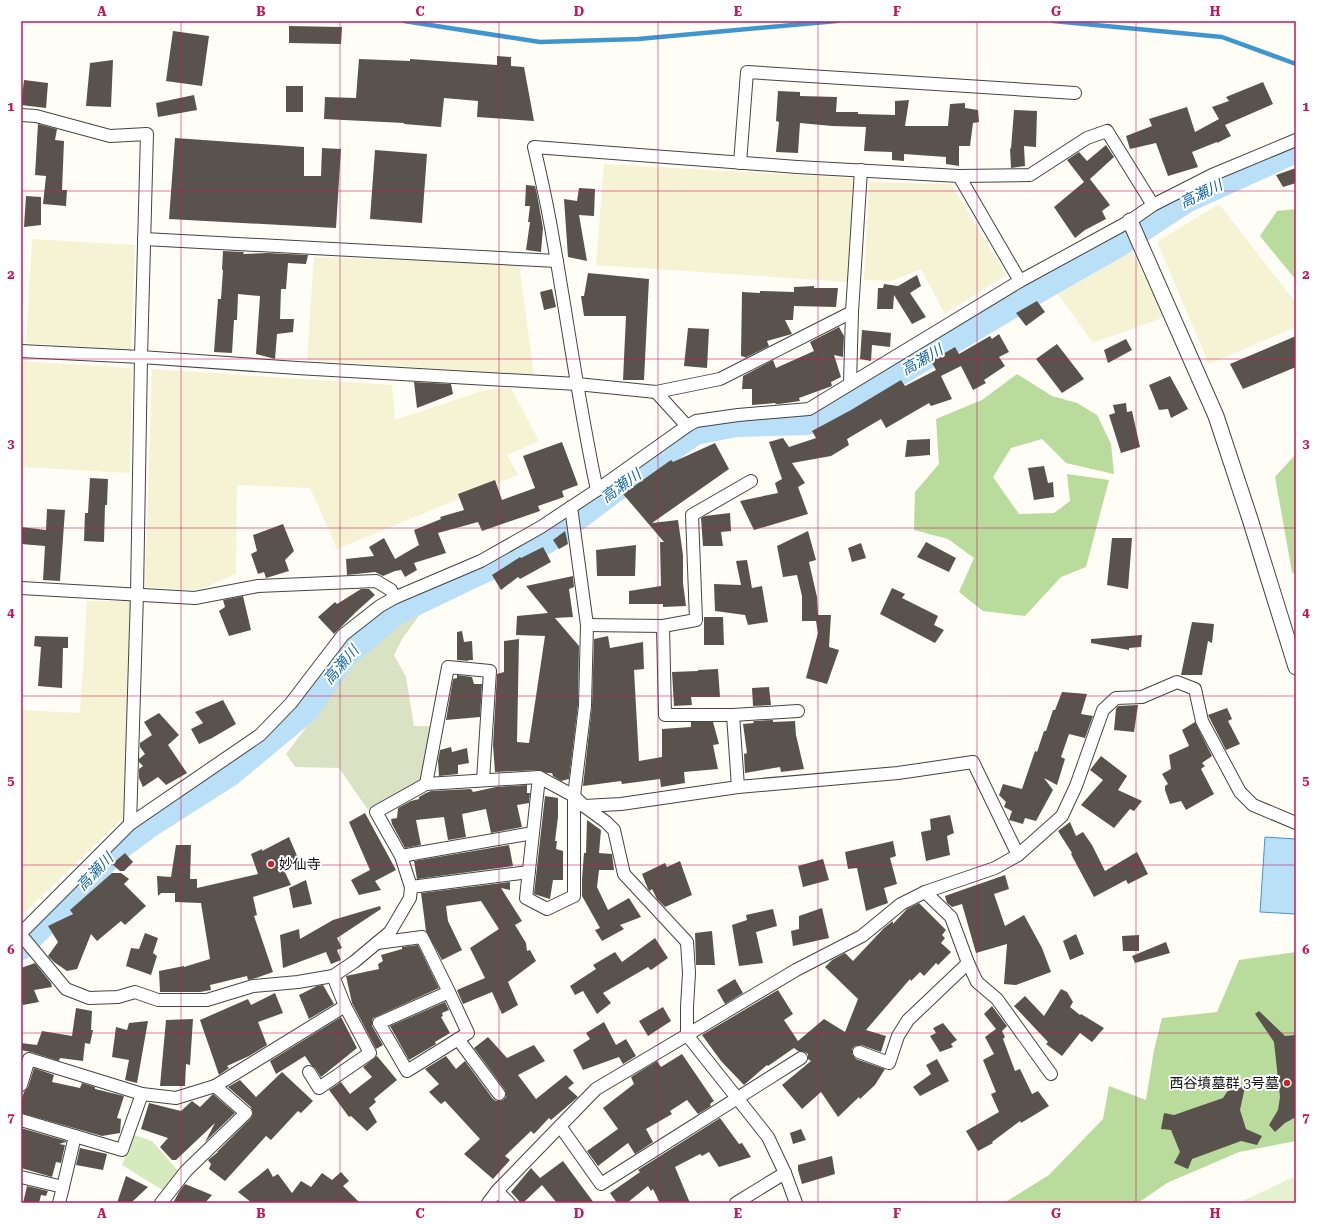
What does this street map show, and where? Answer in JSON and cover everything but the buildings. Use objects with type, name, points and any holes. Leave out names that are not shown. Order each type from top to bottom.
[{"type":"street","points":[[740,163],[747,72],[1074,93]]},
{"type":"street","points":[[21,115],[36,116],[110,136],[147,134],[137,594],[130,824]]},
{"type":"street","points":[[597,490],[577,384],[557,261],[534,147],[740,163],[959,176],[1030,175],[1087,138],[1107,131],[1153,204]]},
{"type":"street","points":[[796,1203],[785,1173],[768,1137],[687,1035],[689,973],[688,942],[624,874],[614,830],[574,796],[539,777],[426,784],[376,812],[401,856],[411,887],[410,898],[390,932],[354,962],[333,976],[298,982],[253,986],[207,1000],[158,1000],[135,992],[118,997],[89,998],[66,988],[21,934],[130,824],[260,735],[291,703],[343,636],[380,606],[394,598],[480,561],[541,527],[696,421],[738,415],[809,409],[1020,281],[1134,229],[1153,204],[1212,175],[1296,140]]},
{"type":"street","points":[[850,384],[852,312],[861,170]]},
{"type":"street","points":[[959,176],[1020,281]]},
{"type":"street","points":[[1134,229],[1216,416],[1296,666]]},
{"type":"street","points":[[144,238],[557,261]]},
{"type":"street","points":[[21,350],[305,369],[577,384],[656,392],[720,379],[852,312]]},
{"type":"street","points":[[656,392],[687,426]]},
{"type":"street","points":[[587,625],[663,626],[696,620],[692,515],[751,481]]},
{"type":"street","points":[[539,777],[526,898],[547,909],[574,896],[574,796],[585,706],[587,625],[571,507]]},
{"type":"street","points":[[21,588],[196,598],[258,586],[376,581],[391,590],[394,598]]},
{"type":"street","points":[[663,626],[665,715],[733,715],[798,712]]},
{"type":"street","points":[[426,784],[448,667],[490,671],[483,780]]},
{"type":"street","points":[[488,1203],[497,1191],[596,1089],[796,970],[862,936],[901,904],[925,892],[995,868],[1018,855],[1062,816],[1076,786],[1103,710],[1116,698],[1142,697],[1177,682],[1195,689],[1202,721],[1240,792],[1253,805],[1296,823]]},
{"type":"street","points":[[733,715],[738,786]]},
{"type":"street","points":[[584,806],[621,804],[738,786],[898,773],[973,762],[1018,855]]},
{"type":"street","points":[[401,856],[533,833]]},
{"type":"street","points":[[411,887],[529,872]]},
{"type":"street","points":[[925,892],[951,917],[968,963],[977,982],[996,999],[1051,1074]]},
{"type":"street","points":[[377,943],[422,937],[449,992],[468,1034],[407,1071],[379,1023],[449,992]]},
{"type":"street","points":[[859,1052],[889,1063],[898,1036],[908,1020],[968,963]]},
{"type":"street","points":[[309,1072],[319,1088],[370,1053],[344,1006],[333,976]]},
{"type":"street","points":[[21,1085],[30,1059],[142,1094],[176,1098],[215,1086],[344,1006]]},
{"type":"street","points":[[458,1039],[499,1094]]},
{"type":"street","points":[[560,1126],[601,1184],[737,1097],[802,1058]]},
{"type":"street","points":[[161,1203],[186,1171],[246,1113],[215,1086]]},
{"type":"street","points":[[21,1120],[122,1150],[142,1094]]},
{"type":"street","points":[[59,1203],[75,1136]]},
{"type":"street","points":[[736,1203],[785,1173]]},
{"type":"street","points":[[21,1177],[63,1187]]},
{"type":"street","points":[[497,1191],[508,1203]]},
{"type":"shaded area","points":[[604,164],[853,178],[848,282],[596,265]]},
{"type":"shaded area","points":[[869,182],[951,184],[1006,275],[945,314],[921,269],[892,281],[864,280]]},
{"type":"shaded area","points":[[1219,204],[1296,303],[1296,327],[1209,364],[1157,242]]},
{"type":"shaded area","points":[[32,239],[135,245],[131,350],[26,343]]},
{"type":"shaded area","points":[[1132,251],[1165,317],[1093,343],[1058,294]]},
{"type":"shaded area","points":[[314,257],[519,264],[534,375],[307,360]]},
{"type":"shaded area","points":[[21,361],[132,368],[130,473],[21,467]]},
{"type":"shaded area","points":[[152,369],[392,385],[395,420],[485,390],[511,388],[539,441],[507,455],[518,475],[337,549],[310,488],[237,485],[236,574],[198,590],[145,587]]},
{"type":"shaded area","points":[[87,601],[132,601],[123,818],[21,916],[21,710],[80,713]]},
{"type":"green space","points":[[1296,209],[1296,280],[1260,236],[1277,211]]},
{"type":"green space","points":[[1017,374],[1052,396],[1077,403],[1097,415],[1111,444],[1114,474],[1066,463],[1042,439],[1011,448],[993,477],[1019,514],[1054,513],[1070,501],[1067,474],[1109,480],[1086,567],[1061,577],[1025,616],[983,611],[959,592],[974,558],[948,539],[914,530],[915,492],[939,464],[936,419],[982,400]]},
{"type":"green space","points":[[1296,454],[1296,575],[1292,572],[1275,477]]},
{"type":"green space","points":[[413,605],[421,613],[402,639],[394,655],[406,677],[414,726],[431,726],[420,781],[368,810],[339,768],[295,767],[286,754],[314,717],[308,711],[346,657],[397,615]]},
{"type":"green space","points":[[1296,952],[1296,1141],[1239,1152],[1167,1183],[1138,1203],[1004,1203],[1049,1175],[1103,1119],[1109,1086],[1146,1100],[1154,1050],[1162,1018],[1217,1012],[1239,960]]},
{"type":"green space","points":[[134,1135],[152,1141],[178,1171],[164,1191],[122,1165]]},
{"type":"green space","points":[[1296,1176],[1296,1203],[1238,1203]]},
{"type":"water","points":[[1265,837],[1296,839],[1296,914],[1260,912]]},
{"type":"waterway","points":[[404,21],[540,42],[638,39],[837,21]]},
{"type":"waterway","points":[[1053,21],[1222,37],[1296,64]]},
{"type":"waterway","name":"高瀬川","points":[[21,947],[118,848],[149,825],[229,774],[305,711],[344,656],[396,612],[546,541],[695,432],[736,424],[807,422],[828,415],[1038,290],[1117,245],[1186,200],[1296,150]]},
{"type":"place","name":"妙仙寺","points":[[271,864]]},
{"type":"place","name":"西谷墳墓群 3号墓","points":[[1287,1083]]}]
